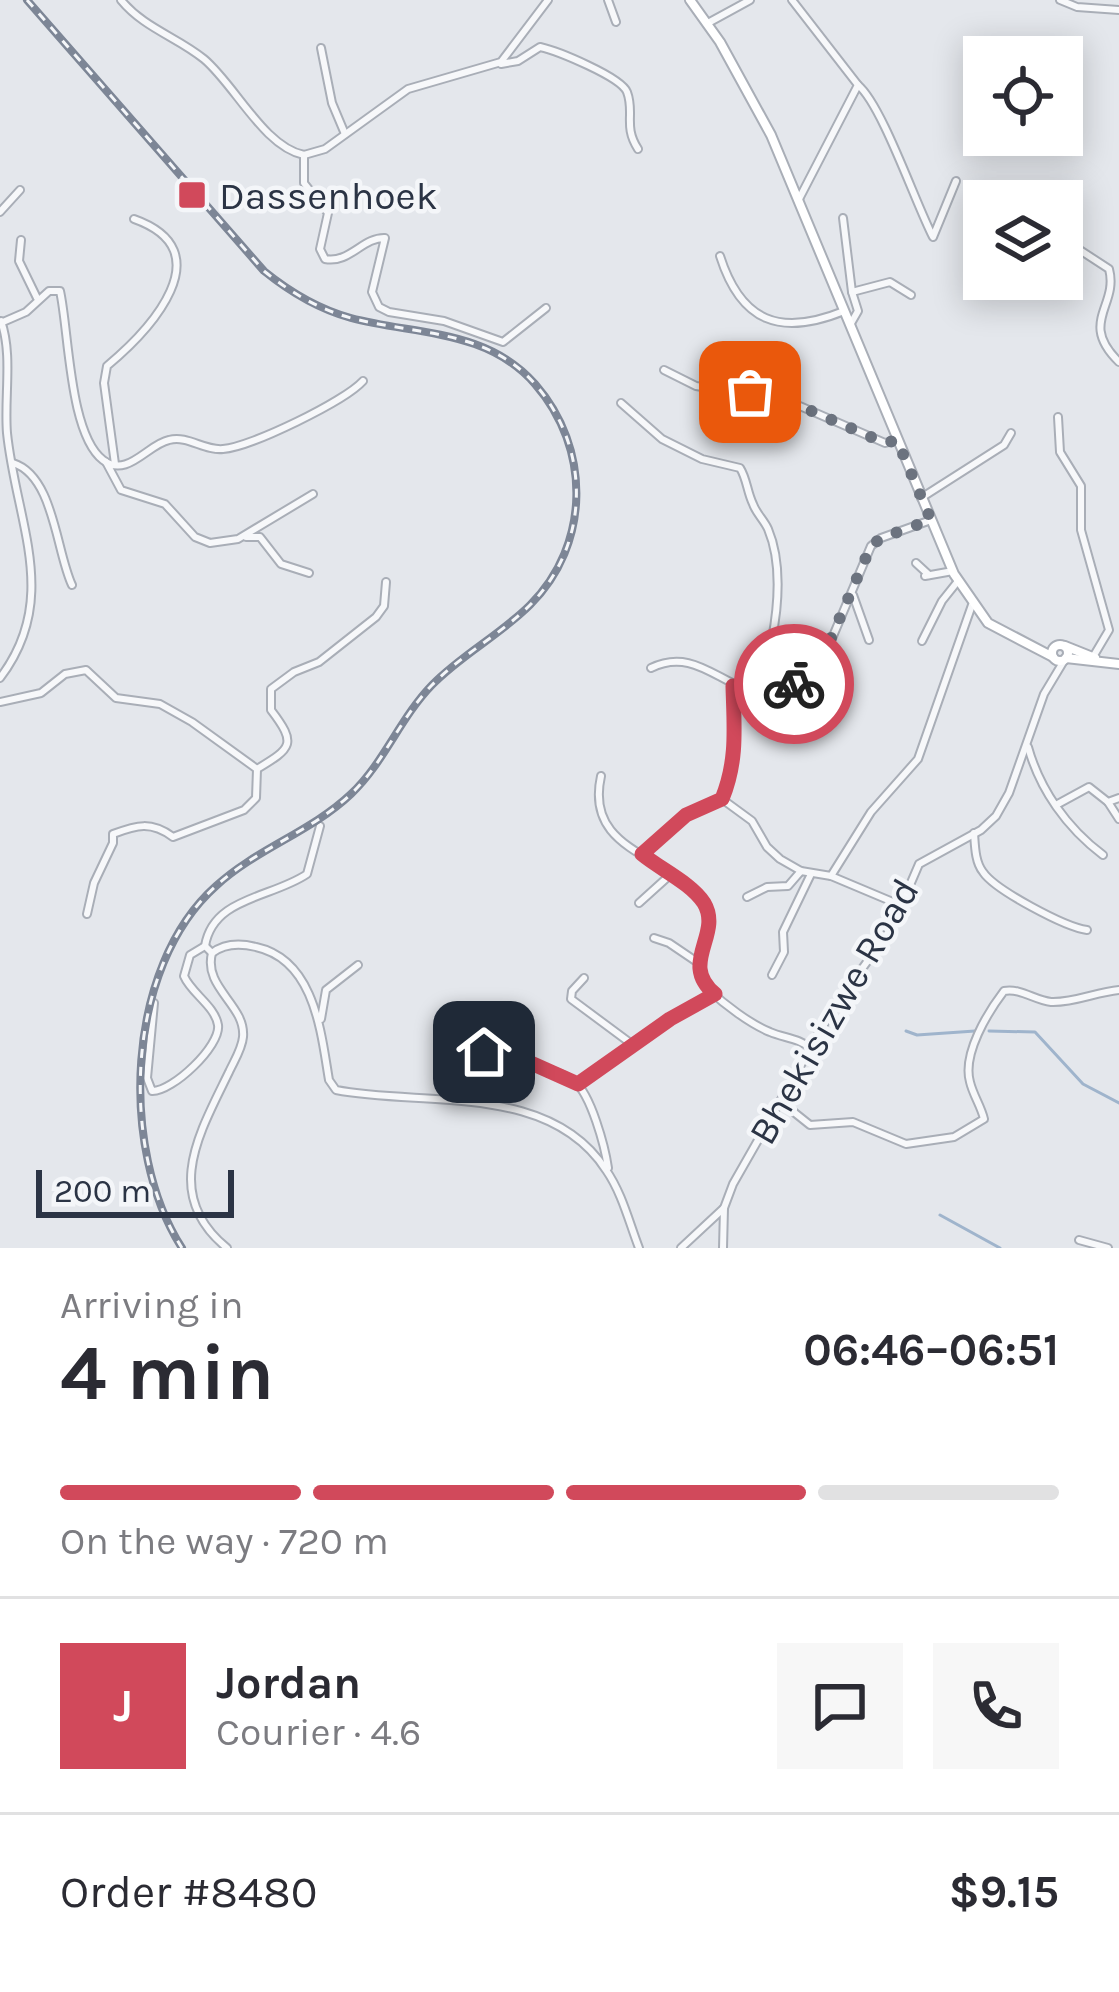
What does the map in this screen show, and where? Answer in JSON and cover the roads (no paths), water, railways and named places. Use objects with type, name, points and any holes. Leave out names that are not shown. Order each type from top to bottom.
[{"type":"street","points":[[121,0],[137,19],[209,63],[276,140],[304,155],[319,153],[408,89],[512,64],[540,47],[619,81],[628,95],[628,127],[638,149]]},
{"type":"street","points":[[497,64],[513,50],[548,0]]},
{"type":"street","points":[[608,0],[616,22]]},
{"type":"street","points":[[690,0],[762,118],[958,581],[988,623],[1025,643],[1060,658],[1119,664]]},
{"type":"street","points":[[708,23],[750,0]]},
{"type":"street","points":[[792,0],[882,117],[933,237],[956,181]]},
{"type":"street","points":[[1060,0],[1077,7],[1119,10]]},
{"type":"street","points":[[321,48],[332,103],[345,134]]},
{"type":"street","points":[[799,199],[858,85]]},
{"type":"street","points":[[304,155],[304,184],[328,213],[320,249],[325,259],[341,259],[382,236],[386,245],[372,292],[379,307],[444,321],[503,342],[546,308]]},
{"type":"street","points":[[0,212],[20,190]]},
{"type":"street","points":[[842,218],[858,311],[850,325]]},
{"type":"street","points":[[134,219],[166,236],[176,265],[166,305],[142,335],[106,366],[111,463],[121,490],[165,504],[202,541],[226,542],[313,494]]},
{"type":"street","points":[[21,240],[19,261],[37,300]]},
{"type":"street","points":[[1083,252],[1108,268],[1112,284],[1099,322],[1105,347],[1119,362]]},
{"type":"street","points":[[720,256],[738,298],[771,319],[795,324],[844,311]]},
{"type":"street","points":[[852,292],[890,281],[911,295]]},
{"type":"street","points":[[0,678],[17,656],[32,612],[8,436],[1,321],[26,312],[37,300],[58,290],[79,410],[98,456],[111,463],[132,462],[176,438],[216,450],[238,447],[343,400],[363,381]]},
{"type":"street","points":[[664,370],[696,386],[786,400],[885,443],[897,440]]},
{"type":"street","points":[[621,403],[662,440],[702,459],[740,468],[767,528],[777,591],[756,691]]},
{"type":"street","points":[[1058,417],[1060,452],[1081,485],[1081,530],[1109,630],[1093,657]]},
{"type":"street","points":[[921,498],[1004,445],[1011,433]]},
{"type":"street","points":[[13,463],[36,481],[73,585]]},
{"type":"street","points":[[780,726],[818,668],[875,542],[931,520]]},
{"type":"street","points":[[242,537],[260,538],[281,564],[309,573]]},
{"type":"street","points":[[916,563],[927,576],[953,571]]},
{"type":"street","points":[[922,641],[958,581]]},
{"type":"street","points":[[257,769],[285,752],[289,742],[271,710],[271,689],[319,662],[376,617],[384,606],[386,582]]},
{"type":"street","points":[[852,592],[868,640]]},
{"type":"street","points":[[831,876],[871,812],[918,759],[973,604]]},
{"type":"street","points":[[1025,643],[1062,645],[1107,662]]},
{"type":"street","points":[[1060,658],[1054,648],[1062,645]]},
{"type":"street","name":"Bhekisizwe Road","points":[[723,1248],[724,1208],[733,1184],[831,1012],[892,928],[919,864],[974,833],[1005,802],[1060,658]]},
{"type":"street","points":[[651,668],[678,659],[733,686],[756,691],[783,690],[818,668]]},
{"type":"street","points":[[0,702],[41,693],[65,674],[86,670],[116,698],[160,704],[257,769]]},
{"type":"street","points":[[722,799],[735,748],[733,686]]},
{"type":"street","points":[[1028,743],[1040,783],[1078,834],[1103,855]]},
{"type":"street","points":[[88,914],[112,834],[135,825],[158,826],[173,837],[244,810],[256,798],[257,769]]},
{"type":"street","points":[[601,776],[600,818],[698,897],[707,912],[702,981],[766,1030],[812,1049]]},
{"type":"street","points":[[1056,805],[1089,787],[1108,802],[1119,819]]},
{"type":"street","points":[[1108,802],[1119,798]]},
{"type":"street","points":[[722,799],[752,821],[780,860],[899,905]]},
{"type":"street","points":[[642,854],[686,815],[722,799]]},
{"type":"street","points":[[227,1248],[200,1220],[190,1189],[202,1130],[242,1043],[242,1023],[213,979],[208,950],[211,925],[223,913],[307,874],[320,826]]},
{"type":"street","points":[[974,833],[977,860],[988,878],[1037,911],[1087,930]]},
{"type":"street","points":[[747,897],[767,886],[788,886],[801,871]]},
{"type":"street","points":[[772,975],[784,952],[783,932],[811,874]]},
{"type":"street","points":[[639,903],[670,875]]},
{"type":"street","points":[[653,938],[700,964]]},
{"type":"street","points":[[154,1003],[147,1078],[152,1091],[163,1091],[206,1051],[218,1030],[213,1015],[184,976],[188,959],[224,945],[272,952],[308,991],[320,1023],[329,1080],[336,1090],[445,1099],[545,1118],[576,1137],[608,1172]]},
{"type":"street","points":[[320,1023],[326,990],[358,965]]},
{"type":"street","points":[[584,978],[571,999],[633,1045]]},
{"type":"street","points":[[780,1101],[810,1125],[853,1122],[906,1144],[953,1137],[984,1119],[968,1078],[982,1025],[1000,995],[1008,989],[1040,1000],[1067,1002],[1119,990]]},
{"type":"street","points":[[578,1084],[715,994]]},
{"type":"street","points":[[466,1032],[484,1052],[531,1063],[578,1084],[639,1248]]},
{"type":"street","points":[[681,1248],[724,1208]]},
{"type":"street","points":[[1079,1240],[1108,1248]]},
{"type":"waterway","points":[[906,1031],[917,1035],[975,1031]]},
{"type":"waterway","points":[[989,1031],[1035,1032],[1083,1084],[1119,1103]]},
{"type":"waterway","points":[[940,1215],[1000,1248]]},
{"type":"railway","points":[[27,0],[264,271],[305,299],[339,314],[473,343],[516,366],[553,409],[574,466],[573,525],[550,581],[530,605],[432,685],[351,794],[216,886],[186,921],[163,963],[141,1061],[141,1112],[148,1161],[162,1208],[182,1248]]},
{"type":"place","name":"Dassenhoek","points":[[192,195]]}]
